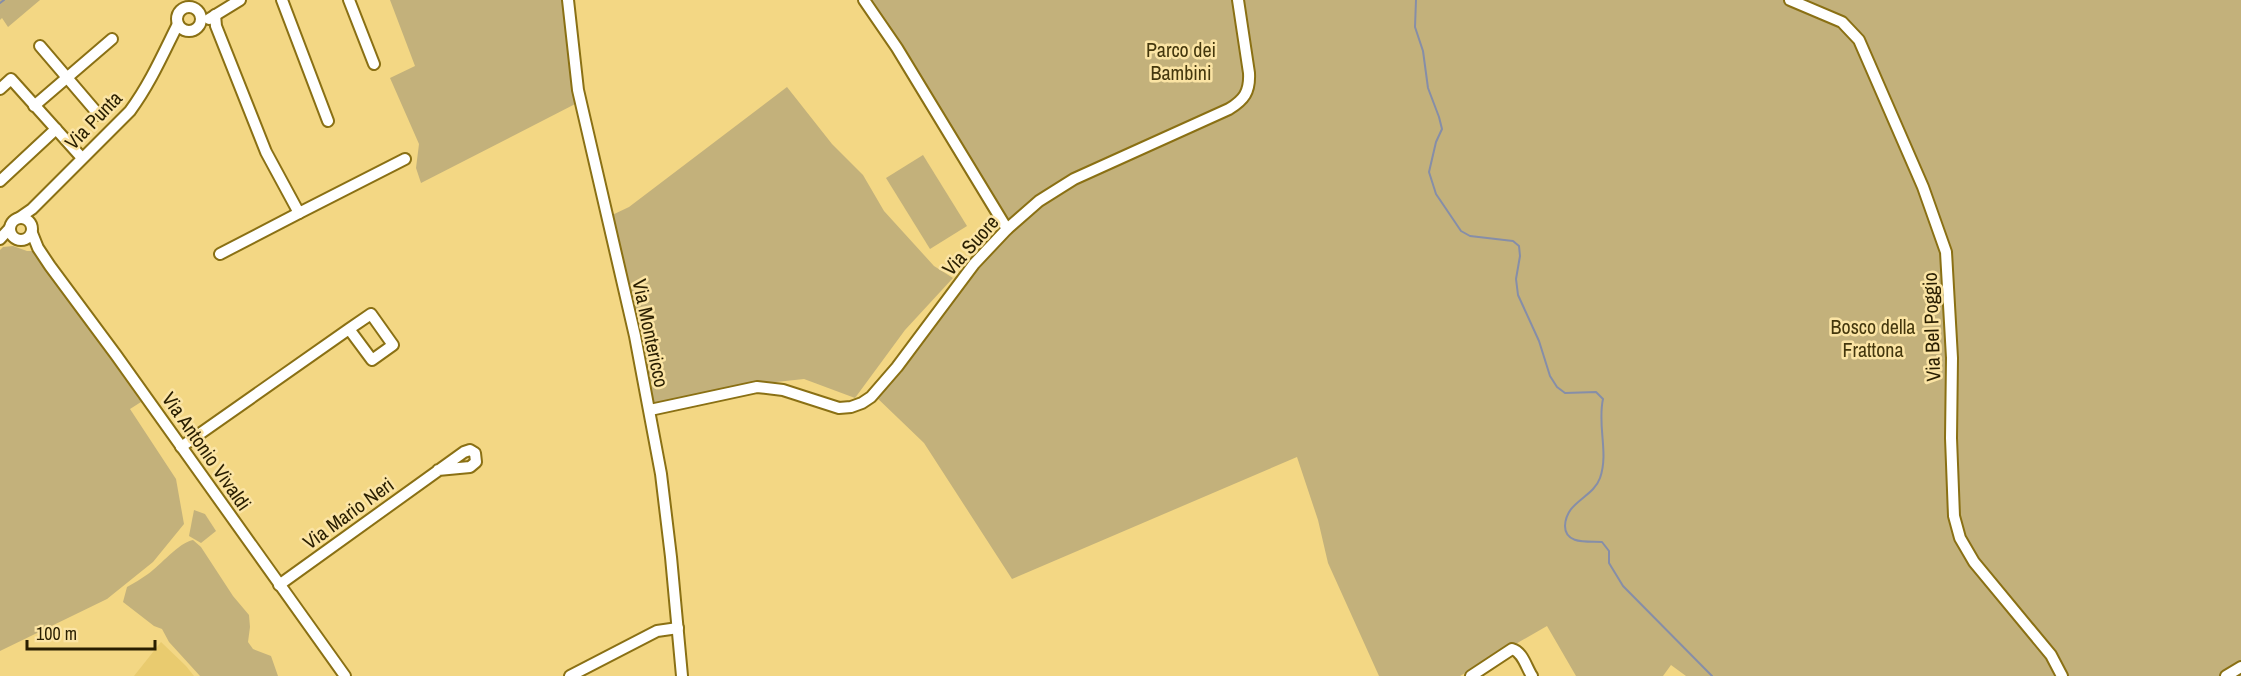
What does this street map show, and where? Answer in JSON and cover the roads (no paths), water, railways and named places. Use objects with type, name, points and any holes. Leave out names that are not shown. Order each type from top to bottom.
[{"type":"street","points":[[216,21],[240,0]]},
{"type":"street","points":[[282,0],[328,121]]},
{"type":"street","points":[[349,0],[374,64]]},
{"type":"street","name":"Via Montericco","points":[[568,0],[578,90],[635,336],[661,474],[682,676]]},
{"type":"street","points":[[864,0],[903,58],[1007,229]]},
{"type":"street","name":"Via Suore","points":[[650,410],[757,387],[783,390],[839,408],[851,407],[871,397],[956,286],[1007,229],[1039,201],[1057,188],[1228,109],[1245,98],[1250,83],[1238,0]]},
{"type":"street","name":"Via Bel Poggio","points":[[1790,0],[1842,22],[1859,40],[1923,187],[1947,252],[1952,358],[1951,438],[1954,516],[1960,538],[1974,562],[2050,655],[2062,676]]},
{"type":"street","name":"Via Punta","points":[[0,240],[12,233],[12,222],[32,209],[130,111],[167,48],[178,24],[177,16],[181,5],[187,7],[195,17],[167,48]]},
{"type":"street","points":[[178,24],[182,29],[195,17],[216,21]]},
{"type":"street","points":[[216,21],[266,152],[299,213]]},
{"type":"street","points":[[34,106],[112,39]]},
{"type":"street","points":[[40,46],[99,115]]},
{"type":"street","points":[[0,89],[10,79],[82,158]]},
{"type":"street","points":[[0,181],[56,129]]},
{"type":"street","points":[[220,254],[405,159]]},
{"type":"street","points":[[12,233],[20,240],[30,232],[32,209]]},
{"type":"street","points":[[19,218],[26,219],[30,232]]},
{"type":"street","name":"Via Antonio Vivaldi","points":[[30,232],[38,248],[345,676]]},
{"type":"street","points":[[181,447],[349,329]]},
{"type":"street","name":"Via Mario Neri","points":[[279,585],[438,470]]},
{"type":"street","points":[[570,676],[657,631],[678,628]]},
{"type":"street","points":[[1471,676],[1512,649],[1517,650],[1532,676]]},
{"type":"street","points":[[2226,676],[2241,667]]},
{"type":"waterway","points":[[0,3],[4,0]]},
{"type":"waterway","points":[[1416,0],[1415,27],[1423,51],[1428,88],[1442,129],[1436,142],[1429,172],[1436,194],[1461,231],[1470,236],[1513,241],[1519,246],[1520,256],[1516,279],[1518,295],[1539,341],[1550,376],[1557,387],[1565,393],[1596,392],[1603,399],[1601,419],[1603,459],[1600,478],[1597,485],[1570,511],[1565,526],[1566,532],[1579,541],[1602,542],[1609,551],[1609,563],[1623,586],[1712,676]]},
{"type":"park label","name":"Parco dei Bambini","points":[[1181,60]]},
{"type":"park label","name":"Bosco della Frattona","points":[[1873,338]]}]
